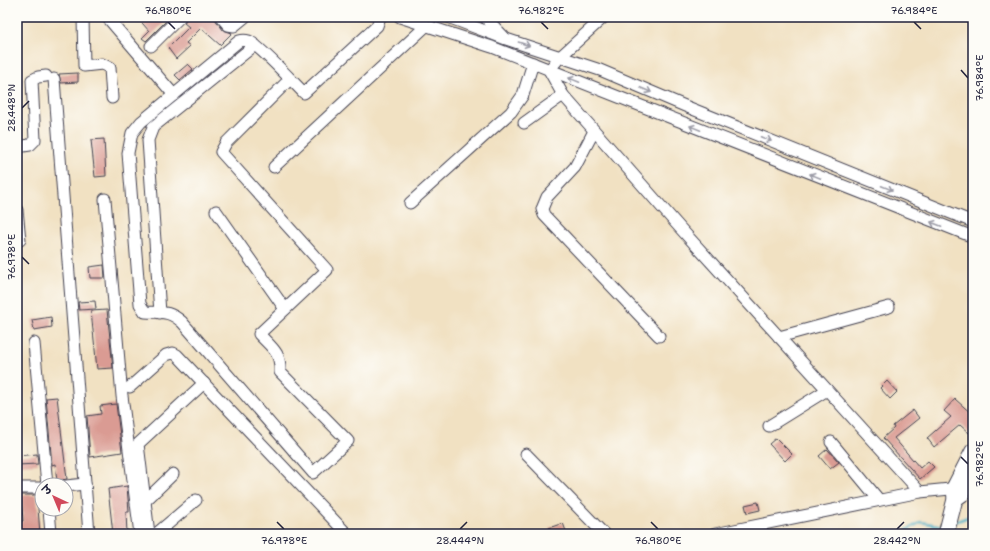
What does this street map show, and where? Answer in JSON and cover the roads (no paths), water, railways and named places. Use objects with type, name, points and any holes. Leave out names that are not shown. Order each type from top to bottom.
[{"type":"highway","points":[[946,534],[962,492],[973,451]]},
{"type":"street","points":[[83,17],[84,66],[102,64],[110,68],[112,98]]},
{"type":"street","points":[[107,17],[174,95]]},
{"type":"street","points":[[151,46],[180,17]]},
{"type":"street","points":[[222,17],[228,24],[234,26],[245,17]]},
{"type":"street","points":[[290,79],[226,142],[221,152],[327,270],[259,334],[278,354],[281,360],[280,372],[348,441],[313,472],[182,322],[174,315],[167,312],[145,312],[140,304],[128,153],[132,133],[142,122],[240,41],[248,41],[255,45],[290,79],[304,93],[377,26],[380,17]]},
{"type":"street","points":[[400,17],[510,54],[973,237]]},
{"type":"street","points":[[448,17],[506,39],[600,70],[685,106],[973,222]]},
{"type":"street","points":[[485,17],[506,39],[510,54]]},
{"type":"street","points":[[549,70],[561,56],[604,17]]},
{"type":"street","points":[[274,167],[426,26]]},
{"type":"street","points":[[160,313],[147,148],[148,140],[153,127],[255,45]]},
{"type":"street","points":[[410,204],[512,112],[523,95],[533,64]]},
{"type":"street","points":[[549,70],[563,95],[594,131],[920,492]]},
{"type":"street","points":[[17,147],[30,145],[35,140],[32,80],[38,76],[50,77],[89,534]]},
{"type":"street","points":[[524,123],[563,95]]},
{"type":"street","points":[[594,131],[575,167],[547,197],[542,209],[544,215],[659,336]]},
{"type":"street","points":[[106,199],[122,396],[140,534]]},
{"type":"street","points":[[17,210],[20,240]]},
{"type":"street","points":[[216,212],[285,309]]},
{"type":"street","points":[[779,337],[889,307]]},
{"type":"street","points":[[34,343],[46,477]]},
{"type":"street","points":[[130,387],[166,355],[172,353],[182,360],[347,534]]},
{"type":"street","points":[[149,534],[138,444],[204,383]]},
{"type":"street","points":[[769,426],[827,390]]},
{"type":"street","points":[[831,442],[879,500]]},
{"type":"street","points":[[526,454],[604,534]]},
{"type":"street","points":[[145,501],[173,474]]},
{"type":"street","points":[[74,485],[85,484]]},
{"type":"street","points":[[17,488],[34,488]]},
{"type":"street","points":[[715,534],[920,492],[962,492]]},
{"type":"street","points":[[156,534],[196,500]]},
{"type":"street","points":[[50,517],[51,534]]},
{"type":"waterway","points":[[955,522],[973,515]]},
{"type":"waterway","points":[[900,534],[921,522],[943,526]]}]
